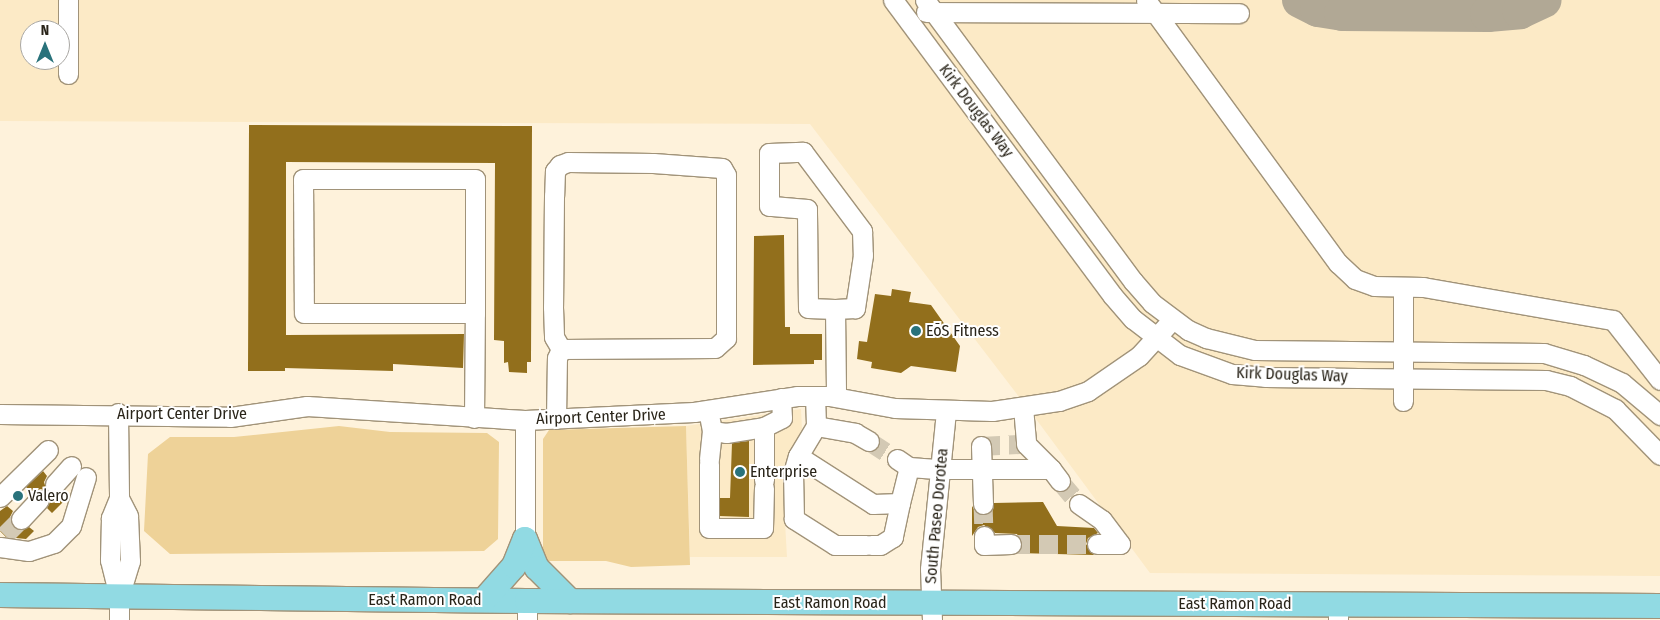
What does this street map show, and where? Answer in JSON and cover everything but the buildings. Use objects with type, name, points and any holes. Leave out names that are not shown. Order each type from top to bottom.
[{"type":"main road","points":[[484,600],[514,566],[525,539]]},
{"type":"main road","points":[[525,539],[537,568],[570,601]]},
{"type":"main road","name":"East Ramon Road","points":[[0,595],[484,600],[527,611],[570,601],[931,612],[1338,612],[1660,606]]},
{"type":"street","points":[[68,0],[68,74]]},
{"type":"street","points":[[898,6],[1149,6],[1238,13]]},
{"type":"street","name":"Kirk Douglas Way","points":[[898,6],[1112,295],[1133,319],[1180,355],[1232,374],[1265,377],[1521,378],[1570,386],[1616,409],[1660,454]]},
{"type":"street","name":"Kirk Douglas Way","points":[[930,6],[1133,281],[1172,320],[1206,338],[1255,350],[1520,352],[1565,358],[1622,383],[1660,415]]},
{"type":"street","points":[[1149,6],[1338,263],[1355,279],[1374,286],[1403,286],[1480,296],[1613,320],[1660,380]]},
{"type":"street","points":[[803,152],[862,231],[863,255],[856,308],[836,310],[808,308],[807,209],[769,206],[768,153],[803,152]]},
{"type":"street","points":[[568,162],[652,163],[722,168],[726,175],[727,283],[726,338],[720,345],[715,348],[561,349],[554,337],[553,308],[554,180],[560,165],[568,162]]},
{"type":"street","points":[[474,418],[475,313],[475,179],[303,179],[304,313],[475,313]]},
{"type":"street","points":[[1403,286],[1403,401]]},
{"type":"street","points":[[836,310],[836,397]]},
{"type":"street","name":"Airport Center Drive","points":[[0,414],[118,413],[230,417],[307,406],[525,420],[708,410],[781,398],[815,396],[836,397],[895,408],[946,412],[1023,408],[1088,391],[1116,375],[1156,338],[1172,320]]},
{"type":"street","points":[[556,419],[556,358],[561,349]]},
{"type":"street","points":[[815,396],[816,426],[798,456],[793,473],[794,519],[835,545],[880,545],[893,537],[900,503],[903,463],[940,469],[1056,475],[1023,444],[1023,408]]},
{"type":"street","points":[[712,431],[726,433],[764,427],[782,418],[781,398]]},
{"type":"street","points":[[708,410],[712,431],[709,462],[709,528],[763,528],[764,427]]},
{"type":"street","name":"South Paseo Dorotea","points":[[931,612],[930,569],[946,412]]},
{"type":"street","points":[[118,413],[119,498],[128,516],[130,561],[120,597],[119,620]]},
{"type":"street","points":[[525,420],[525,539]]},
{"type":"street","points":[[816,426],[862,437]]},
{"type":"street","points":[[982,446],[983,504]]},
{"type":"street","points":[[0,497],[48,450]]},
{"type":"street","points":[[798,456],[873,504],[900,503]]},
{"type":"street","points":[[2,541],[29,551],[54,543],[71,526],[78,471],[56,484]]},
{"type":"street","points":[[21,519],[39,500]]},
{"type":"street","points":[[1080,504],[1102,520],[1120,544],[1096,544]]},
{"type":"street","points":[[984,536],[984,544],[1010,544]]},
{"type":"shaded area","points":[[0,0],[1660,0],[1660,576],[1150,573],[1036,419],[810,124],[0,121]]},
{"type":"shaded area","points":[[801,409],[802,429],[782,469],[787,557],[690,557],[686,426]]},
{"type":"shaded area","points":[[339,426],[390,432],[487,433],[499,442],[498,539],[484,551],[170,554],[144,531],[148,454],[170,437],[234,437]]},
{"type":"shaded area","points":[[686,426],[690,565],[631,567],[606,561],[548,561],[543,556],[543,439],[549,430]]},
{"type":"taxiway","points":[[1300,0],[1318,9],[1342,13],[1488,14],[1520,11],[1544,0]]},
{"type":"tunnel","points":[[869,441],[897,459]]},
{"type":"tunnel","points":[[981,446],[1020,444]]},
{"type":"tunnel","points":[[1060,481],[1079,504]]},
{"type":"tunnel","points":[[983,504],[984,536]]},
{"type":"tunnel","points":[[5,535],[21,519]]},
{"type":"tunnel","points":[[1011,544],[1097,544]]},
{"type":"place","name":"EōS Fitness","points":[[916,331]]},
{"type":"place","name":"Enterprise","points":[[740,472]]},
{"type":"place","name":"Valero","points":[[18,496]]}]
